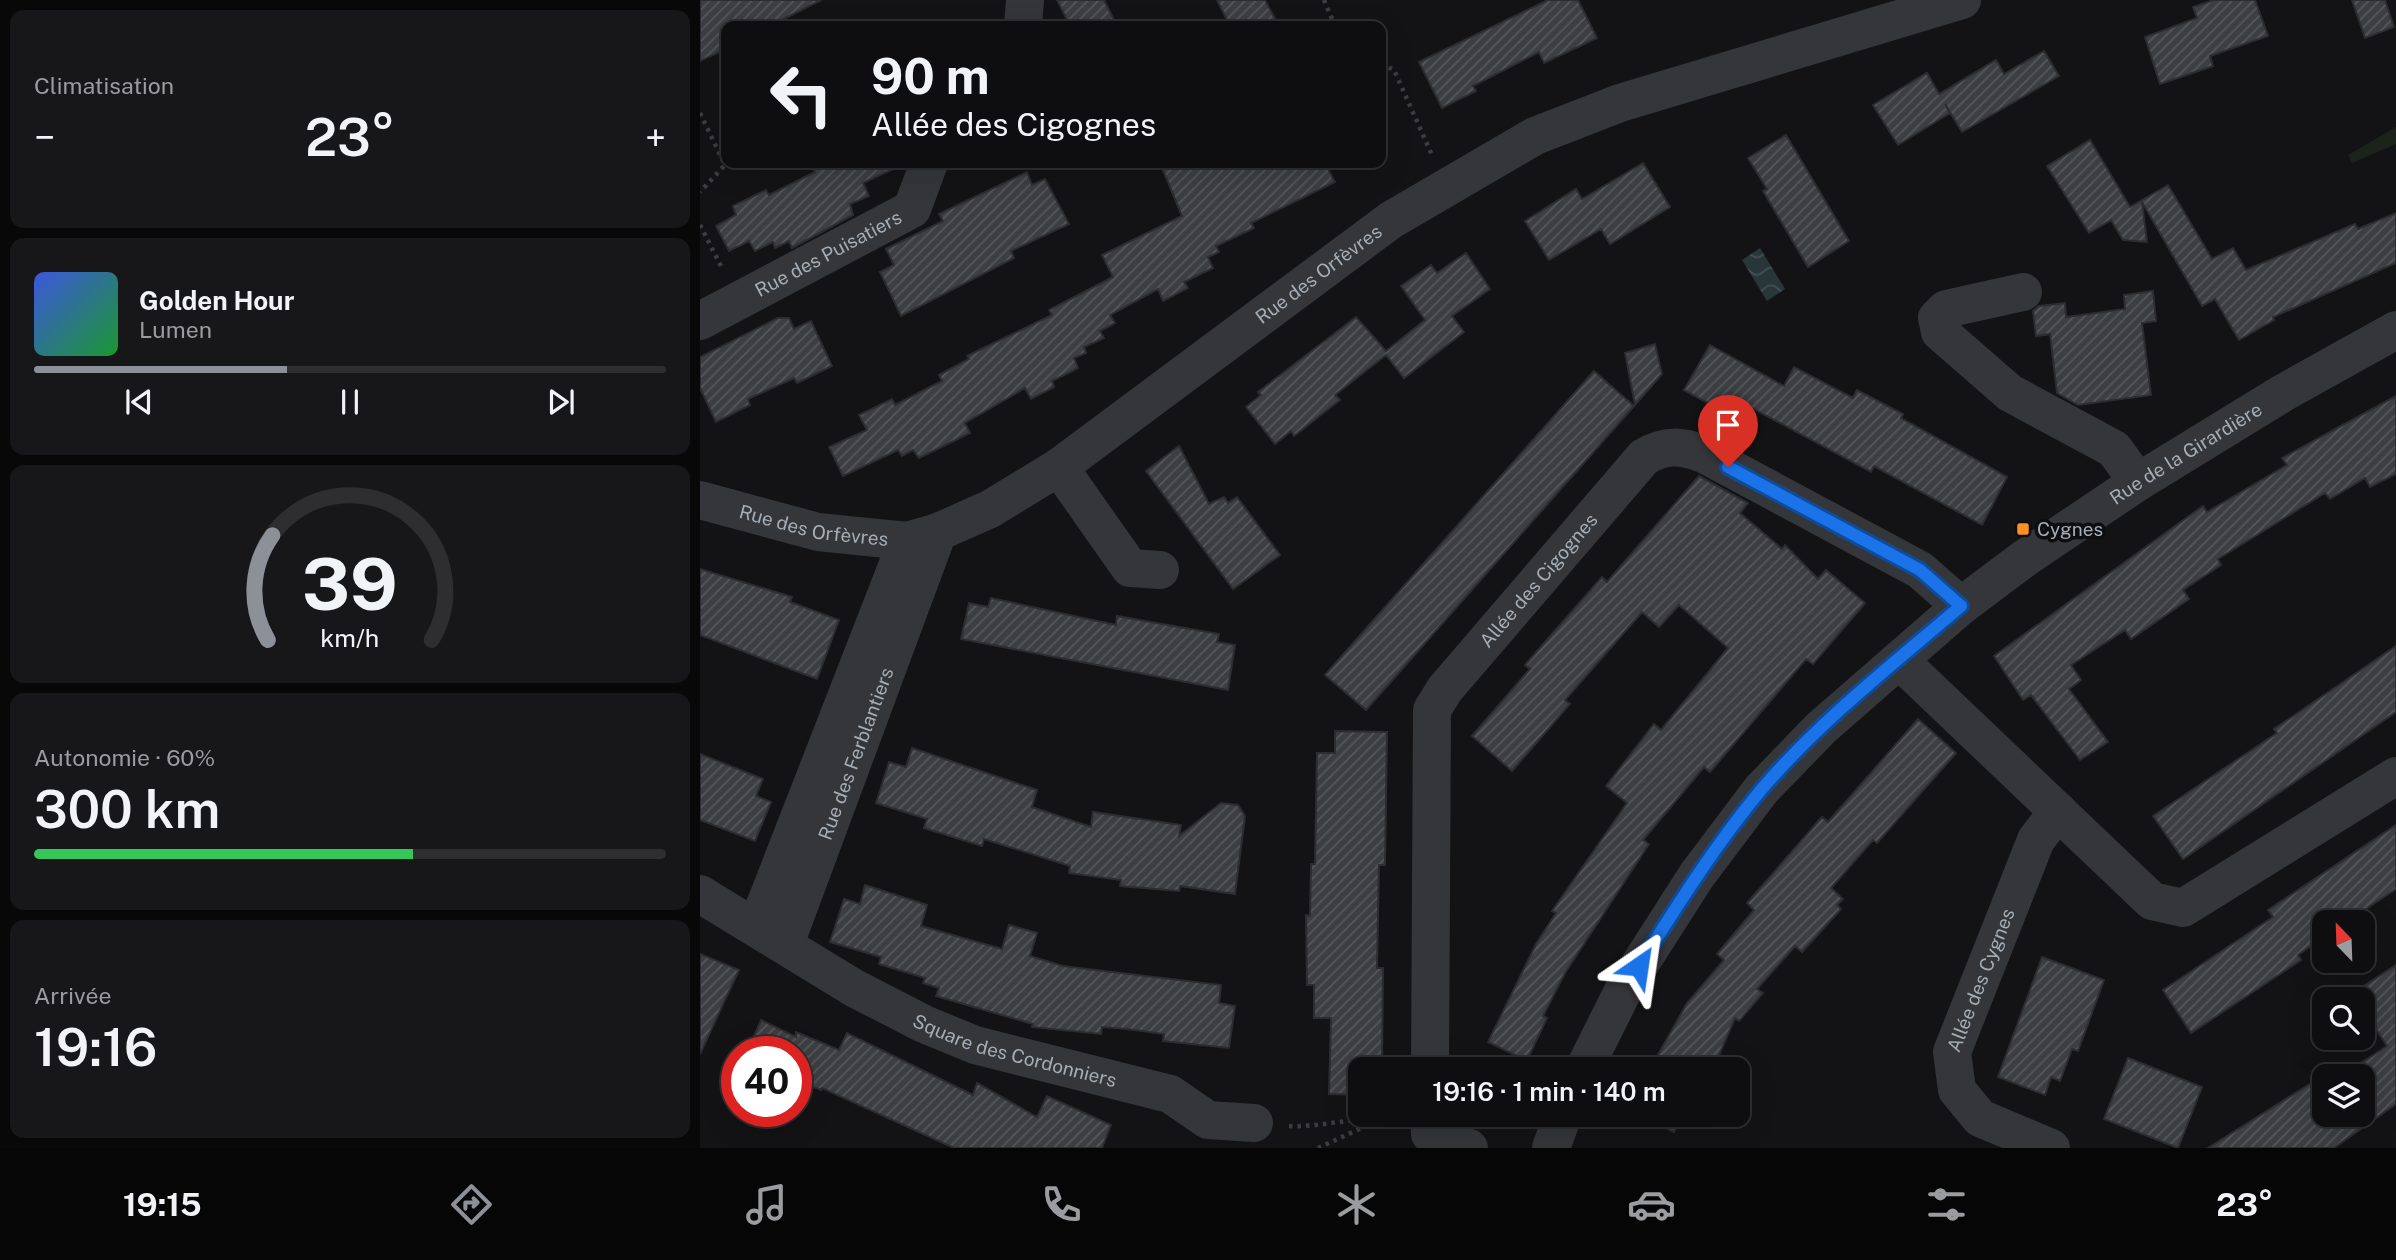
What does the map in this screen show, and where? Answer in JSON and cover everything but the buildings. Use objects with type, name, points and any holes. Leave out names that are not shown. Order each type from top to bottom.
[{"type":"street","points":[[1023,21],[1025,0]]},
{"type":"street","name":"Rue des Orfèvres","points":[[700,500],[818,532],[923,536],[990,509],[1059,467],[1391,220],[1535,136],[1620,103],[1962,0]]},
{"type":"street","name":"Rue des Puisatiers","points":[[700,321],[912,209],[927,168]]},
{"type":"street","points":[[2022,292],[1947,309],[1937,318],[1940,332],[2010,393],[2113,449],[2137,482]]},
{"type":"street","name":"Rue de la Girardière","points":[[1590,1057],[1625,989],[1697,875],[1761,790],[1821,728],[1961,606],[2137,482],[2283,393],[2396,330]]},
{"type":"street","name":"Allée des Cigognes","points":[[1430,1057],[1432,710],[1454,678],[1644,457],[1657,449],[1680,445],[1704,454],[1920,570],[1961,606]]},
{"type":"street","points":[[1059,467],[1130,568],[1160,570]]},
{"type":"street","name":"Rue des Ferblantiers","points":[[771,935],[923,536]]},
{"type":"street","points":[[1899,660],[2152,901],[2183,908],[2396,776]]},
{"type":"street","name":"Allée des Cygnes","points":[[2051,1148],[1980,1118],[1957,1090],[1952,1052],[2036,840],[2058,811]]},
{"type":"street","points":[[700,894],[771,935]]},
{"type":"street","name":"Square des Cordonniers","points":[[771,935],[854,988],[924,1024],[975,1045],[1170,1094],[1208,1120],[1254,1123]]},
{"type":"street","points":[[1433,1127],[1469,1148]]},
{"type":"street","points":[[1550,1148],[1558,1127]]},
{"type":"path","points":[[1324,0],[1333,21]]},
{"type":"path","points":[[1386,66],[1394,70],[1446,188]]},
{"type":"path","points":[[700,113],[721,157]]},
{"type":"path","points":[[700,192],[722,168]]},
{"type":"path","points":[[700,225],[738,300]]},
{"type":"path","points":[[1254,1123],[1314,1128],[1348,1123]]},
{"type":"path","points":[[1318,1148],[1364,1127]]},
{"type":"shaded area","points":[[2396,127],[2396,144],[2352,163],[2348,155]]},
{"type":"water","points":[[1760,248],[1785,289],[1767,301],[1742,260]]},
{"type":"place","name":"Cygnes","points":[[2023,529]]},
{"type":"route","points":[[1639,966],[1697,875],[1761,790],[1821,728],[1961,606],[1920,570],[1728,467]]}]
